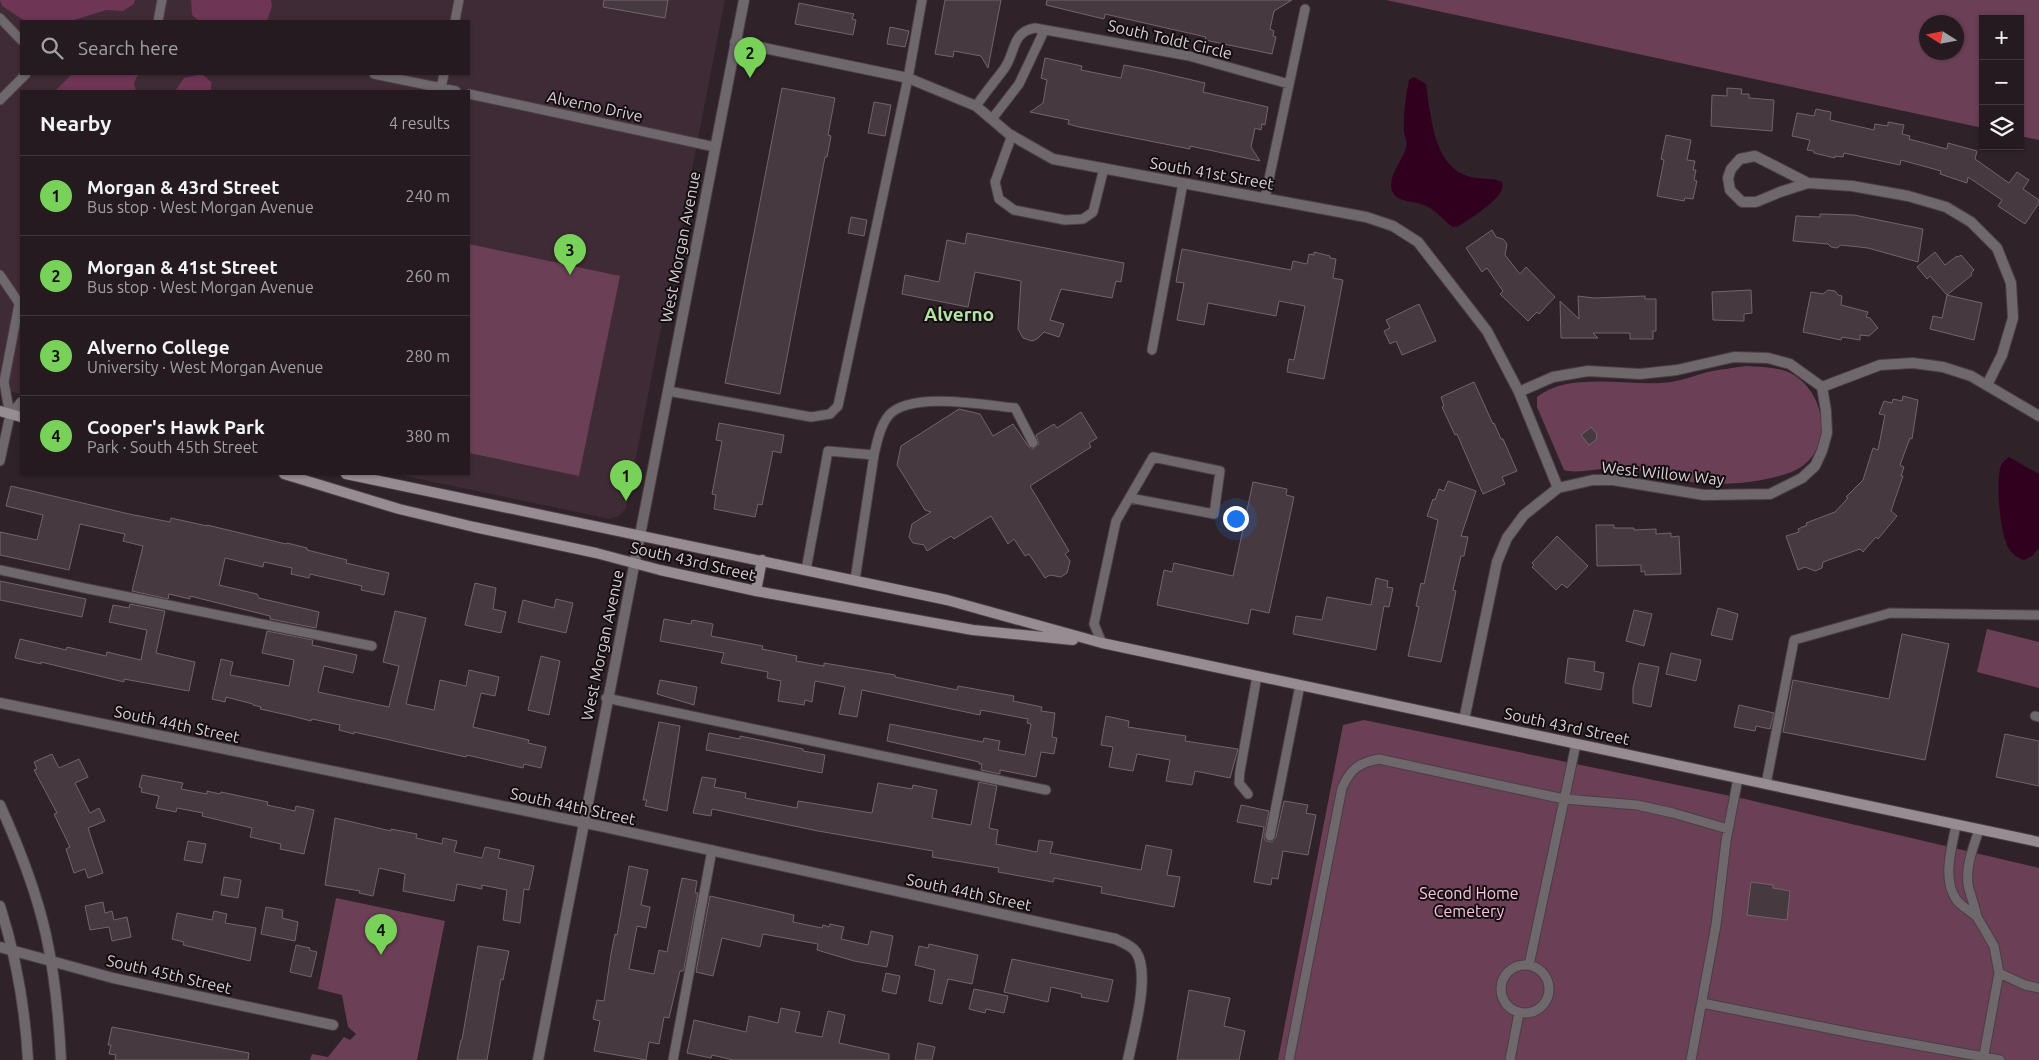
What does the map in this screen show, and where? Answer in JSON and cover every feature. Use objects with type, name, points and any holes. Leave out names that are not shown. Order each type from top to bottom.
[{"type":"main road","points":[[3,413],[20,417]]},
{"type":"main road","name":"South 43rd Street","points":[[287,475],[399,509],[756,591],[973,630],[1102,643]]},
{"type":"main road","name":"South 43rd Street","points":[[351,475],[855,580],[977,608],[1102,643],[2039,843]]},
{"type":"main road","points":[[756,591],[762,560]]},
{"type":"street","name":"West Morgan Avenue","points":[[538,1060],[606,698],[640,535],[744,0]]},
{"type":"street","name":"South 41st Street","points":[[735,42],[908,78],[976,106],[1012,135],[1053,159],[1366,217],[1393,226],[1418,242],[1487,331],[1519,392],[1558,488]]},
{"type":"street","points":[[1808,183],[1755,156],[1740,160],[1730,169],[1728,178],[1730,190],[1742,202],[1756,202],[1808,183],[1852,186],[1908,196],[1946,207],[1971,222],[1997,248],[2011,283],[2013,318],[2002,355],[1987,385]]},
{"type":"street","points":[[1519,392],[1553,378],[1588,371],[1640,374],[1677,370],[1734,357],[1768,358],[1790,364],[1822,387],[1880,365],[1913,363],[1943,367],[1971,376],[2039,416]]},
{"type":"street","name":"West Willow Way","points":[[1464,720],[1497,562],[1507,538],[1524,515],[1558,488],[1593,480],[1613,480],[1704,495],[1770,494],[1802,478],[1815,466],[1827,433],[1822,387]]},
{"type":"street","name":"South 44th Street","points":[[0,702],[712,850],[1116,940],[1128,945],[1136,952],[1142,966],[1143,981],[1128,1060]]},
{"type":"street","points":[[0,806],[17,844],[36,898],[51,960],[58,1014],[61,1060]]},
{"type":"street","points":[[0,906],[23,1009],[28,1060]]},
{"type":"street","name":"South 45th Street","points":[[0,947],[114,978],[333,1025]]},
{"type":"lane","points":[[158,20],[162,0]]},
{"type":"lane","points":[[455,20],[459,0]]},
{"type":"lane","points":[[668,391],[811,417],[830,414],[838,406],[908,78],[922,0]]},
{"type":"lane","points":[[1265,198],[1305,9]]},
{"type":"lane","points":[[0,18],[20,39]]},
{"type":"lane","name":"South Toldt Circle","points":[[976,106],[1006,66],[1018,38],[1027,30],[1036,28],[1044,31],[1068,33],[1189,56],[1289,84]]},
{"type":"lane","points":[[992,119],[1019,84],[1044,31]]},
{"type":"lane","points":[[0,100],[25,75]]},
{"type":"lane","points":[[379,75],[451,90]]},
{"type":"lane","points":[[441,88],[444,75]]},
{"type":"lane","name":"Alverno Drive","points":[[470,94],[715,147]]},
{"type":"lane","points":[[1012,135],[995,182],[999,199],[1014,210],[1065,220],[1083,219],[1093,212],[1104,168]]},
{"type":"lane","points":[[1152,350],[1183,183]]},
{"type":"lane","points":[[0,275],[20,305],[4,382],[0,461]]},
{"type":"lane","points":[[855,580],[874,455],[879,434],[890,415],[904,405],[924,402],[955,402],[1015,408],[1033,443]]},
{"type":"lane","points":[[3,413],[20,403]]},
{"type":"lane","points":[[806,570],[828,450],[874,455]]},
{"type":"lane","points":[[1102,643],[1094,624],[1116,521],[1153,457],[1220,471],[1214,514],[1130,498]]},
{"type":"lane","points":[[0,570],[372,646]]},
{"type":"lane","points":[[1766,784],[1794,640],[1890,613],[2039,615]]},
{"type":"lane","points":[[1248,794],[1239,783],[1257,676]]},
{"type":"lane","points":[[1270,836],[1300,685]]},
{"type":"lane","points":[[606,698],[1046,790]]},
{"type":"lane","points":[[1530,965],[1576,744]]},
{"type":"lane","points":[[1289,1060],[1342,788],[1348,774],[1363,762],[1379,759],[1564,799],[1637,805],[1728,829]]},
{"type":"lane","points":[[1691,1060],[1716,925],[1728,829],[1738,778]]},
{"type":"lane","points":[[1956,825],[1950,853],[1948,878],[1956,899],[1978,917]]},
{"type":"lane","points":[[1979,830],[1971,854],[1968,876],[1969,889],[1978,917],[1994,946],[1999,973],[1983,1058]]},
{"type":"lane","points":[[673,1060],[712,850]]},
{"type":"lane","points":[[1530,965],[1543,972],[1547,979],[1549,994],[1541,1008],[1534,1012],[1519,1013],[1512,1010],[1506,1004],[1502,996],[1502,980],[1514,968],[1530,965]]},
{"type":"lane","points":[[1999,973],[2025,985],[2039,988]]},
{"type":"lane","points":[[1702,1003],[2000,1060]]},
{"type":"lane","points":[[1510,1060],[1519,1013]]},
{"type":"shaded area","points":[[0,0],[725,0],[626,508],[619,516],[610,519],[401,475],[470,475],[470,90],[20,90],[20,394],[0,389]]},
{"type":"shaded area","points":[[0,0],[135,0],[134,4],[123,11],[106,10],[74,20],[23,20],[2,6]]},
{"type":"shaded area","points":[[191,0],[271,0],[272,6],[267,20],[198,20],[192,15]]},
{"type":"shaded area","points":[[71,75],[138,75],[134,83],[136,90],[56,90]]},
{"type":"shaded area","points":[[203,75],[211,82],[211,90],[176,90],[184,78]]},
{"type":"shaded area","points":[[1414,77],[1426,84],[1436,139],[1441,152],[1449,163],[1458,172],[1471,177],[1502,182],[1502,188],[1494,200],[1459,226],[1453,227],[1430,208],[1398,198],[1392,191],[1393,174],[1407,143],[1404,132],[1405,105],[1409,80]]},
{"type":"shaded area","points":[[2009,457],[2039,474],[2039,548],[2032,556],[2024,560],[2016,556],[2009,549],[2001,522],[1999,477],[2001,465]]},
{"type":"green space","points":[[1386,0],[2039,0],[2039,140],[2024,137],[2024,15],[1979,15],[1979,127]]},
{"type":"green space","points":[[470,244],[620,276],[579,476],[470,453]]},
{"type":"green space","points":[[1746,366],[1789,372],[1806,385],[1815,398],[1820,412],[1822,427],[1819,441],[1813,455],[1803,465],[1789,473],[1761,480],[1716,484],[1686,482],[1620,467],[1578,471],[1564,470],[1537,407],[1537,397],[1551,389],[1567,384],[1584,382],[1671,382],[1708,372]]},
{"type":"green space","points":[[1987,629],[2039,642],[2039,688],[1977,672]]},
{"type":"green space","name":"Second Home Cemetery","points":[[1364,720],[1745,799],[2039,868],[2039,1060],[1278,1060],[1343,725]]},
{"type":"green space","points":[[336,898],[445,921],[417,1060],[310,1060],[312,1054],[328,1057],[344,1037],[350,1040],[356,1034],[348,1027],[342,995],[318,989]]},
{"type":"building","points":[[604,0],[668,0],[665,18],[603,7]]},
{"type":"building","points":[[945,0],[1001,0],[988,68],[981,56],[954,51],[953,57],[935,54]]},
{"type":"building","points":[[1047,0],[1292,0],[1274,11],[1270,29],[1274,31],[1273,36],[1276,37],[1272,54],[1205,40],[1206,37],[1105,14],[1104,19],[1046,5]]},
{"type":"building","points":[[799,3],[854,14],[852,19],[856,20],[853,35],[795,24]]},
{"type":"building","points":[[890,27],[909,31],[905,47],[887,44]]},
{"type":"building","points":[[1045,58],[1082,66],[1081,70],[1121,78],[1124,65],[1145,69],[1205,83],[1203,92],[1268,107],[1265,125],[1262,124],[1261,130],[1255,128],[1251,147],[1260,161],[1190,146],[1190,149],[1079,127],[1068,124],[1069,120],[1030,112],[1043,103],[1047,80],[1041,78]]},
{"type":"building","points":[[782,88],[835,98],[828,135],[831,136],[827,157],[825,157],[780,394],[725,383]]},
{"type":"building","points":[[1727,88],[1742,89],[1741,94],[1749,94],[1749,98],[1774,100],[1772,131],[1711,126],[1712,95],[1727,96]]},
{"type":"building","points":[[874,102],[891,105],[885,136],[868,133]]},
{"type":"building","points":[[1816,109],[1831,112],[1830,120],[1874,130],[1875,124],[1888,126],[1888,122],[1904,125],[1902,134],[1910,136],[1909,139],[1947,149],[1948,143],[1977,151],[1975,159],[2009,183],[2017,172],[2029,180],[2023,189],[2039,200],[2039,203],[2025,224],[1998,206],[2002,200],[1968,177],[1967,183],[1940,174],[1941,171],[1901,160],[1900,165],[1844,153],[1843,157],[1835,156],[1835,158],[1814,153],[1814,151],[1807,150],[1810,140],[1792,136],[1797,113],[1814,116]]},
{"type":"building","points":[[1666,135],[1691,140],[1687,160],[1695,161],[1693,170],[1696,170],[1694,180],[1697,181],[1693,199],[1685,198],[1684,201],[1657,196],[1664,160],[1661,159]]},
{"type":"building","points":[[1820,214],[1854,215],[1923,229],[1918,262],[1868,248],[1841,245],[1837,248],[1831,247],[1828,244],[1793,241],[1796,216],[1820,217]]},
{"type":"building","points":[[851,217],[867,220],[864,236],[848,233]]},
{"type":"building","points":[[1492,230],[1496,237],[1503,239],[1507,244],[1505,255],[1520,274],[1526,267],[1555,297],[1539,314],[1537,312],[1528,321],[1500,294],[1503,291],[1487,268],[1482,272],[1466,248]]},
{"type":"building","points":[[967,233],[1124,263],[1121,282],[1116,281],[1112,298],[1061,289],[1050,320],[1064,324],[1059,337],[1044,332],[1032,341],[1023,338],[1018,329],[1021,281],[975,272],[968,307],[902,294],[905,275],[939,282],[947,240],[965,244]]},
{"type":"building","points":[[1182,249],[1291,270],[1293,261],[1307,264],[1309,254],[1314,255],[1314,252],[1336,259],[1333,278],[1343,280],[1324,379],[1287,372],[1289,359],[1294,360],[1305,306],[1279,301],[1276,316],[1208,303],[1204,325],[1177,320],[1184,283],[1176,282]]},
{"type":"building","points":[[1935,252],[1945,265],[1961,255],[1974,270],[1971,273],[1972,275],[1947,295],[1930,276],[1927,279],[1917,267]]},
{"type":"building","points":[[1751,290],[1752,313],[1744,314],[1744,321],[1713,320],[1712,292]]},
{"type":"building","points":[[1828,290],[1835,291],[1838,295],[1842,296],[1841,305],[1868,312],[1866,317],[1870,318],[1878,328],[1869,336],[1860,335],[1860,340],[1842,337],[1841,340],[1803,332],[1811,292],[1823,294]]},
{"type":"building","points":[[1947,295],[1982,303],[1974,340],[1930,329],[1933,316],[1942,318]]},
{"type":"building","points":[[1578,296],[1594,298],[1645,296],[1645,299],[1656,299],[1656,331],[1653,331],[1653,339],[1630,339],[1630,333],[1593,333],[1598,338],[1561,338],[1560,301],[1579,319]]},
{"type":"building","points":[[1419,304],[1436,341],[1402,355],[1396,341],[1390,344],[1384,331],[1390,328],[1386,320]]},
{"type":"building","points":[[1474,382],[1517,471],[1502,477],[1505,484],[1483,494],[1457,434],[1455,435],[1442,407],[1444,406],[1441,397]]},
{"type":"building","points":[[1903,396],[1918,400],[1912,439],[1910,438],[1900,465],[1904,467],[1901,476],[1903,476],[1891,511],[1897,516],[1878,539],[1876,537],[1863,552],[1860,549],[1823,562],[1822,568],[1815,571],[1805,567],[1798,570],[1786,536],[1799,532],[1798,529],[1807,525],[1806,523],[1835,512],[1848,498],[1846,497],[1863,480],[1873,448],[1878,450],[1885,415],[1879,414],[1884,401],[1892,403],[1893,399],[1902,401]]},
{"type":"building","points":[[959,409],[980,414],[993,436],[1013,424],[1028,446],[1033,449],[1039,444],[1036,435],[1054,424],[1057,428],[1081,412],[1097,438],[1089,443],[1091,447],[1030,486],[1069,551],[1065,554],[1070,561],[1067,573],[1061,577],[1050,575],[1045,578],[1029,554],[1025,556],[1014,539],[1008,544],[991,516],[954,539],[951,536],[927,551],[924,545],[913,543],[909,537],[912,524],[931,512],[925,510],[897,465],[901,446]]},
{"type":"building","points":[[719,423],[784,435],[781,453],[773,451],[762,505],[758,504],[755,517],[714,509],[716,495],[712,494],[722,441],[716,440]]},
{"type":"building","points":[[1591,427],[1597,434],[1596,440],[1589,445],[1581,435]]},
{"type":"building","points":[[1448,481],[1476,491],[1461,536],[1468,537],[1464,556],[1461,556],[1453,590],[1456,591],[1441,662],[1408,656],[1419,607],[1416,606],[1421,583],[1424,584],[1438,520],[1427,516],[1439,489],[1444,491]]},
{"type":"building","points":[[1253,482],[1287,489],[1286,495],[1294,497],[1269,613],[1251,609],[1248,624],[1157,605],[1164,570],[1172,572],[1174,563],[1233,576]]},
{"type":"building","points":[[11,486],[129,514],[170,522],[171,518],[307,548],[307,550],[347,560],[346,563],[389,573],[384,595],[361,590],[362,586],[310,574],[309,578],[291,574],[292,568],[264,562],[263,567],[225,558],[219,585],[257,594],[259,598],[319,612],[316,628],[270,619],[270,616],[190,596],[190,599],[169,594],[168,599],[132,591],[143,546],[123,541],[125,534],[80,524],[69,570],[0,555],[0,532],[37,540],[43,515],[6,506]]},
{"type":"building","points":[[1596,525],[1614,525],[1614,528],[1634,528],[1634,530],[1656,529],[1656,534],[1671,533],[1671,537],[1679,536],[1681,574],[1645,575],[1645,571],[1641,572],[1641,565],[1597,566]]},
{"type":"building","points":[[1557,536],[1588,566],[1567,588],[1562,584],[1556,590],[1532,567],[1534,565],[1532,563]]},
{"type":"building","points":[[1376,578],[1388,581],[1387,587],[1393,588],[1389,607],[1384,606],[1376,650],[1293,634],[1296,616],[1322,620],[1327,597],[1371,605]]},
{"type":"building","points":[[0,581],[86,599],[82,617],[0,600]]},
{"type":"building","points":[[475,583],[496,588],[493,609],[506,612],[501,633],[465,625]]},
{"type":"building","points":[[556,599],[573,603],[566,633],[518,622],[523,600],[554,608]]},
{"type":"building","points":[[130,604],[165,611],[156,653],[195,662],[189,691],[124,679],[124,682],[41,662],[41,664],[15,658],[20,639],[66,650],[67,647],[106,656],[107,652],[141,660],[147,630],[109,622],[113,605],[129,608]]},
{"type":"building","points":[[1718,608],[1738,614],[1732,640],[1711,635]]},
{"type":"building","points":[[1634,610],[1652,614],[1644,646],[1626,641]]},
{"type":"building","points":[[395,611],[426,618],[406,704],[434,710],[440,680],[466,686],[469,670],[499,677],[495,696],[481,693],[473,727],[529,740],[528,743],[546,747],[541,768],[524,764],[523,768],[354,732],[354,734],[339,730],[340,725],[312,719],[311,721],[260,709],[261,707],[253,704],[226,697],[225,702],[212,699],[221,659],[233,662],[230,675],[289,686],[294,660],[262,653],[267,631],[313,640],[312,645],[357,655],[353,673],[324,666],[318,692],[389,707],[399,666],[383,662]]},
{"type":"building","points":[[664,619],[691,624],[692,620],[713,624],[711,636],[763,646],[762,649],[797,656],[796,661],[824,666],[824,663],[895,675],[895,677],[957,690],[958,686],[1014,696],[1013,701],[1042,707],[1041,711],[1055,713],[1052,737],[1057,738],[1054,754],[1041,752],[1036,777],[1000,770],[1000,774],[981,770],[982,764],[979,764],[979,762],[887,741],[890,724],[983,742],[984,738],[1000,741],[998,750],[1025,755],[1031,724],[1027,723],[1028,719],[981,710],[980,715],[862,690],[857,717],[839,714],[845,687],[815,681],[812,702],[805,700],[804,705],[778,701],[781,681],[767,678],[768,672],[721,663],[724,653],[660,641]]},
{"type":"building","points":[[1902,634],[1949,644],[1925,760],[1783,732],[1793,680],[1889,699]]},
{"type":"building","points":[[1671,653],[1701,660],[1696,681],[1666,674]]},
{"type":"building","points":[[541,656],[560,661],[549,715],[528,710]]},
{"type":"building","points":[[1568,658],[1595,662],[1594,671],[1604,673],[1601,690],[1565,683]]},
{"type":"building","points":[[1639,663],[1659,667],[1651,707],[1633,703],[1633,688]]},
{"type":"building","points":[[660,680],[697,687],[694,705],[657,694]]},
{"type":"building","points":[[1739,705],[1774,713],[1770,729],[1756,726],[1755,731],[1734,727]]},
{"type":"building","points":[[1106,716],[1129,721],[1128,727],[1186,736],[1185,741],[1238,749],[1230,778],[1195,771],[1192,785],[1166,781],[1170,760],[1137,754],[1133,771],[1109,767],[1113,747],[1101,745]]},
{"type":"building","points":[[659,722],[680,726],[667,811],[645,806],[647,800],[643,800]]},
{"type":"building","points":[[709,733],[740,739],[740,736],[825,755],[822,773],[706,750]]},
{"type":"building","points":[[2005,734],[2039,741],[2039,786],[1996,777]]},
{"type":"building","points":[[52,754],[59,768],[79,759],[88,777],[75,783],[90,813],[99,808],[105,821],[88,828],[103,873],[88,878],[85,869],[74,873],[66,849],[70,847],[54,814],[57,813],[34,770],[37,769],[34,762]]},
{"type":"building","points":[[142,775],[183,783],[181,789],[207,794],[207,791],[220,794],[221,792],[268,802],[267,805],[295,811],[296,806],[314,810],[304,854],[280,849],[281,844],[250,837],[252,828],[202,816],[203,813],[177,808],[176,812],[156,808],[159,796],[141,792],[142,788],[139,787]]},
{"type":"building","points":[[702,777],[716,779],[714,787],[746,793],[745,798],[797,808],[798,801],[872,813],[878,783],[912,789],[913,785],[937,790],[932,818],[971,825],[979,782],[997,786],[989,828],[998,830],[996,844],[1037,852],[1039,840],[1053,842],[1050,853],[1141,870],[1146,845],[1172,850],[1167,875],[1180,877],[1174,907],[1101,893],[1102,887],[1054,878],[1053,882],[998,872],[999,868],[932,857],[933,851],[818,831],[712,809],[711,816],[693,813]]},
{"type":"building","points":[[1284,801],[1308,805],[1306,813],[1316,815],[1308,855],[1283,851],[1278,879],[1272,878],[1271,885],[1254,882],[1264,827],[1237,822],[1241,805],[1269,811],[1264,838],[1266,841],[1272,842],[1276,837]]},
{"type":"building","points":[[335,818],[391,831],[391,829],[417,834],[416,838],[442,844],[443,838],[457,841],[454,852],[482,858],[485,847],[500,850],[498,858],[534,866],[529,890],[524,889],[520,923],[503,920],[507,890],[482,885],[482,889],[457,884],[454,901],[403,891],[405,874],[379,868],[373,896],[359,893],[360,891],[325,885]]},
{"type":"building","points":[[188,841],[206,844],[202,863],[184,860]]},
{"type":"building","points":[[629,866],[648,870],[641,905],[650,907],[646,928],[637,926],[629,969],[654,974],[659,950],[667,952],[682,878],[697,881],[695,893],[698,893],[684,969],[680,971],[669,1018],[664,1017],[659,1044],[649,1042],[646,1060],[594,1051],[600,1021],[593,1019],[597,1000],[604,1001],[611,954],[615,934],[617,935]]},
{"type":"building","points":[[224,877],[241,880],[238,898],[221,895]]},
{"type":"building","points":[[1751,882],[1773,885],[1773,888],[1790,891],[1787,920],[1747,915]]},
{"type":"building","points":[[710,896],[794,915],[793,922],[822,928],[823,925],[829,927],[830,924],[844,927],[841,939],[868,945],[871,931],[893,936],[887,967],[854,961],[817,950],[818,944],[763,934],[760,947],[722,938],[713,976],[696,972]]},
{"type":"building","points":[[103,902],[105,913],[112,911],[114,920],[127,917],[131,937],[112,941],[109,927],[90,930],[85,906]]},
{"type":"building","points":[[266,907],[283,910],[282,918],[298,922],[295,941],[261,934]]},
{"type":"building","points":[[214,911],[227,914],[225,923],[256,928],[250,961],[183,945],[184,942],[172,939],[177,913],[212,920]]},
{"type":"building","points":[[929,944],[978,955],[972,984],[948,979],[942,1004],[929,1001],[935,970],[915,965],[919,946],[928,948]]},
{"type":"building","points":[[296,945],[310,948],[309,950],[317,952],[311,977],[290,972]]},
{"type":"building","points":[[478,946],[509,951],[503,980],[501,979],[487,1060],[457,1060],[462,1040]]},
{"type":"building","points":[[1012,959],[1113,980],[1108,1002],[1081,997],[1082,994],[1051,987],[1048,1002],[1004,992]]},
{"type":"building","points":[[886,973],[900,976],[896,994],[882,991]]},
{"type":"building","points":[[974,989],[1008,996],[1004,1013],[986,1009],[985,1013],[969,1009]]},
{"type":"building","points":[[1189,990],[1230,998],[1224,1026],[1245,1031],[1239,1060],[1177,1060]]},
{"type":"building","points":[[781,1008],[800,1012],[795,1032],[822,1037],[828,1011],[845,1015],[839,1043],[889,1054],[889,1060],[733,1060],[712,1055],[711,1058],[687,1053],[694,1020],[746,1032],[749,1016],[778,1023]]},
{"type":"building","points":[[112,1027],[249,1053],[248,1060],[115,1060],[116,1055],[109,1054],[111,1045],[108,1045]]},
{"type":"building","points":[[918,1043],[935,1047],[932,1060],[915,1060]]},
{"type":"place","name":"Morgan & 41st Street","points":[[750,78]]},
{"type":"place","name":"Alverno College","points":[[570,275]]},
{"type":"place","name":"Morgan & 43rd Street","points":[[626,501]]},
{"type":"place","name":"Cooper's Hawk Park","points":[[381,955]]},
{"type":"district","name":"Alverno","points":[[959,314]]}]
